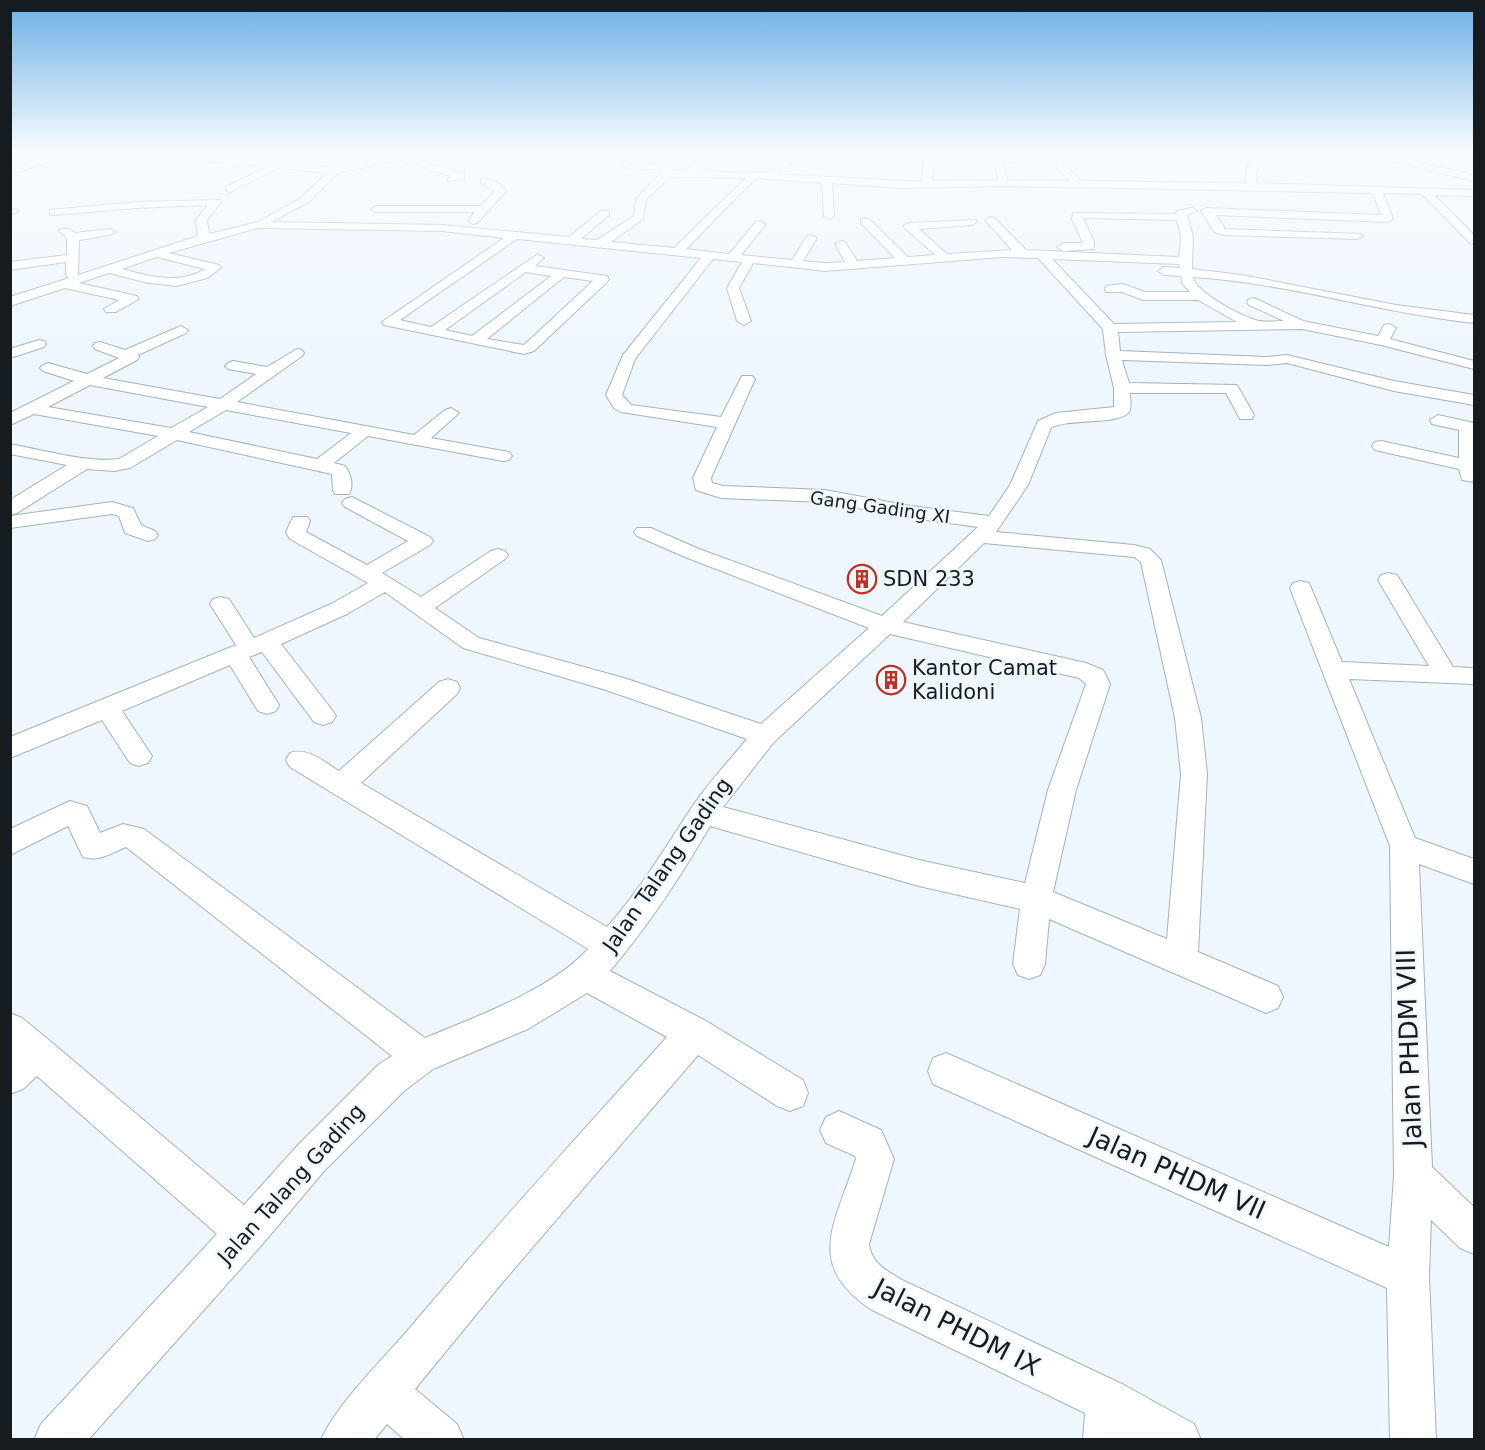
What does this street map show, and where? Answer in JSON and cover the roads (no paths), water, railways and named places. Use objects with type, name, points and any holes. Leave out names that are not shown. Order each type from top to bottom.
[{"type":"street","points":[[202,219],[204,237]]},
{"type":"street","points":[[258,225],[270,219]]},
{"type":"street","points":[[465,230],[475,219]]},
{"type":"street","points":[[433,332],[597,219]]},
{"type":"street","points":[[598,245],[637,219]]},
{"type":"street","points":[[676,253],[710,219]]},
{"type":"street","points":[[1034,256],[1088,248],[1087,234],[1077,219]]},
{"type":"street","points":[[1133,219],[1135,231]]},
{"type":"street","points":[[1183,219],[1187,237],[1185,266],[1188,283],[1201,296],[1252,324]]},
{"type":"street","points":[[1212,219],[1218,230],[1222,232],[1357,236]]},
{"type":"street","points":[[1260,225],[1296,225],[1290,219]]},
{"type":"street","points":[[1452,219],[1474,241]]},
{"type":"street","points":[[990,220],[1034,256],[1110,328],[1113,355],[1122,388],[1231,388]]},
{"type":"street","points":[[514,221],[509,226],[535,230],[566,242],[795,265],[854,266],[943,256],[1034,256],[1185,266],[1398,309],[1474,319]]},
{"type":"street","points":[[865,221],[904,260]]},
{"type":"street","points":[[943,256],[910,225],[972,222]]},
{"type":"street","points":[[732,258],[760,224]]},
{"type":"street","points":[[10,302],[204,237],[258,225],[433,227],[513,236]]},
{"type":"street","points":[[524,268],[603,279],[529,348],[518,350],[389,321],[513,236],[535,230]]},
{"type":"street","points":[[68,282],[73,258],[69,234],[110,232]]},
{"type":"street","points":[[224,232],[285,238]]},
{"type":"street","points":[[795,265],[811,238]]},
{"type":"street","points":[[841,244],[854,266]]},
{"type":"street","points":[[107,269],[178,283],[200,277],[216,268],[155,253]]},
{"type":"street","points":[[709,256],[628,358],[614,395],[620,405],[627,409],[727,423]]},
{"type":"street","points":[[10,266],[73,258]]},
{"type":"street","points":[[744,321],[733,288],[749,260]]},
{"type":"street","points":[[475,341],[562,273]]},
{"type":"street","points":[[448,281],[497,287]]},
{"type":"street","points":[[68,282],[132,300],[111,309]]},
{"type":"street","points":[[1111,289],[1123,288],[1143,296],[1201,296]]},
{"type":"street","points":[[1254,302],[1302,325]]},
{"type":"street","points":[[1382,341],[1398,309]]},
{"type":"street","points":[[1110,328],[1302,325],[1382,341],[1474,365]]},
{"type":"street","points":[[1204,326],[1220,357],[1231,388],[1246,415]]},
{"type":"street","points":[[127,354],[181,330]]},
{"type":"street","points":[[10,354],[39,344]]},
{"type":"street","points":[[10,420],[132,357],[100,346]]},
{"type":"street","points":[[10,449],[85,462],[119,465],[224,404],[297,353]]},
{"type":"street","points":[[1113,355],[1220,357],[1267,361],[1287,359],[1394,386],[1474,400]]},
{"type":"street","points":[[233,366],[271,372]]},
{"type":"street","points":[[48,368],[89,380],[503,456]]},
{"type":"street","name":"Gang Gading XI","points":[[747,379],[702,478],[704,486],[712,490],[825,496],[911,512],[988,530]]},
{"type":"street","name":"Jalan Talang Gading","points":[[57,1440],[357,1109],[390,1078],[421,1057],[516,1017],[586,975],[612,947],[674,862],[703,813],[765,735],[988,530],[1019,485],[1044,425],[1056,418],[1118,413],[1123,408],[1122,388]]},
{"type":"street","points":[[10,748],[339,609],[423,541],[347,497],[339,470],[174,434],[32,409]]},
{"type":"street","points":[[418,440],[450,413]]},
{"type":"street","points":[[1382,446],[1471,472],[1471,427],[1438,420]]},
{"type":"street","points":[[320,465],[366,430]]},
{"type":"street","points":[[10,509],[85,462]]},
{"type":"street","points":[[10,522],[112,508],[127,513],[131,519],[132,529],[148,535]]},
{"type":"street","points":[[300,521],[297,535],[376,578],[471,643],[615,684],[765,735]]},
{"type":"street","points":[[988,530],[1134,551],[1151,560],[1188,718],[1194,774],[1181,961]]},
{"type":"street","points":[[644,532],[692,553],[883,625],[1030,657],[1086,671],[1096,678],[1098,684],[1062,790],[1036,899],[1029,964]]},
{"type":"street","points":[[420,608],[498,555]]},
{"type":"street","points":[[1389,580],[1446,675]]},
{"type":"street","name":"Jalan PHDM VIII","points":[[1301,588],[1404,846],[1413,1176],[1408,1276],[1413,1440]]},
{"type":"street","points":[[221,604],[250,648],[323,716]]},
{"type":"street","points":[[250,648],[267,705]]},
{"type":"street","points":[[1333,670],[1474,676]]},
{"type":"street","points":[[341,785],[448,688]]},
{"type":"street","points":[[107,708],[139,756]]},
{"type":"street","points":[[299,760],[612,947]]},
{"type":"street","points":[[10,843],[59,816],[72,812],[77,814],[93,848],[123,835],[134,837],[421,1057]]},
{"type":"street","points":[[703,813],[908,870],[1036,899],[1266,997]]},
{"type":"street","points":[[1404,846],[1474,871]]},
{"type":"street","points":[[586,975],[694,1034],[790,1093]]},
{"type":"street","points":[[344,1440],[487,1268],[694,1034]]},
{"type":"street","points":[[20,1053],[246,1233]]},
{"type":"street","name":"Jalan PHDM VII","points":[[946,1071],[1408,1276]]},
{"type":"street","name":"Jalan PHDM IX","points":[[839,1130],[868,1143],[875,1159],[849,1244],[850,1258],[857,1275],[1107,1420],[1178,1440]]},
{"type":"street","points":[[1413,1176],[1474,1234]]},
{"type":"street","points":[[383,1391],[441,1440]]},
{"type":"place","name":"SDN 233","points":[[862,579]]},
{"type":"place","name":"Kantor Camat Kalidoni","points":[[891,680]]}]
